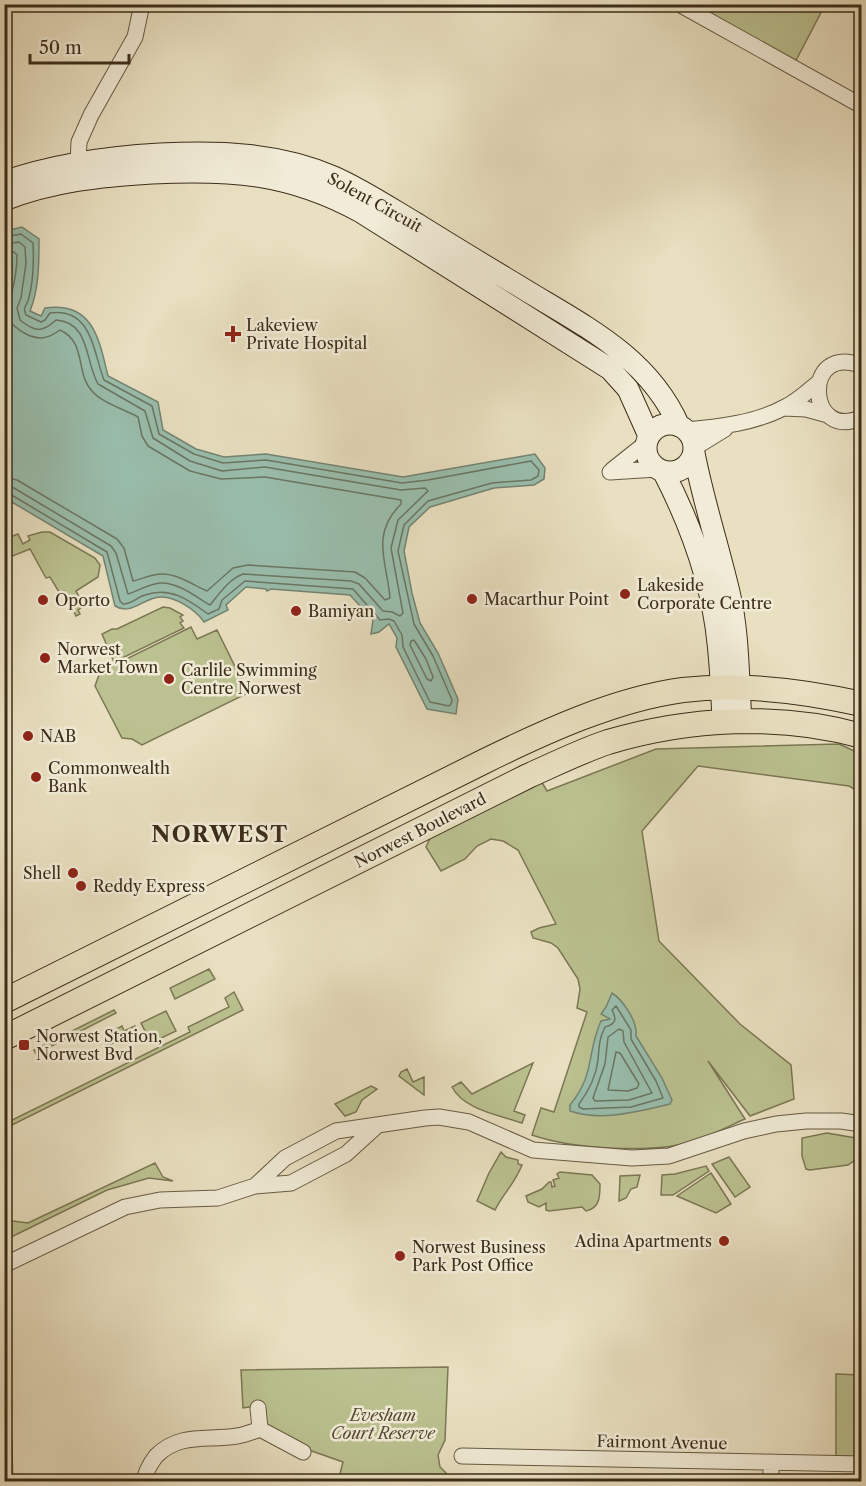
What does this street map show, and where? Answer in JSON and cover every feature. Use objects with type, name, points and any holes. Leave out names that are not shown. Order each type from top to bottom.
[{"type":"main road","name":"Norwest Boulevard","points":[[4,1001],[538,735],[585,716],[657,695],[684,690],[730,687],[832,697],[861,704]]},
{"type":"main road","name":"Norwest Boulevard","points":[[4,1038],[582,751],[681,726],[732,721],[813,727],[861,736]]},
{"type":"street","points":[[78,162],[79,142],[91,115],[135,37],[142,4]]},
{"type":"street","points":[[679,4],[861,106]]},
{"type":"street","name":"Solent Circuit","points":[[4,182],[78,162],[119,157],[247,154],[297,164],[333,177],[379,201],[620,350],[655,385],[672,409],[688,439],[729,592],[736,634],[730,687],[732,721]]},
{"type":"street","name":"Solent Circuit","points":[[4,200],[42,187],[99,176],[188,171],[261,175],[310,188],[361,212],[610,369],[628,389],[648,440]]},
{"type":"street","points":[[688,439],[784,408],[801,398],[819,382],[829,368],[837,364],[854,363],[861,366]]},
{"type":"street","points":[[819,382],[818,400],[828,415]]},
{"type":"street","points":[[784,408],[806,409],[837,420],[846,421],[861,417]]},
{"type":"street","points":[[671,424],[688,439],[686,467],[671,472],[660,470],[610,472],[662,425],[671,424]]},
{"type":"street","points":[[648,440],[646,453],[650,462],[660,470]]},
{"type":"street","name":"Solent Circuit","points":[[660,470],[687,519],[706,579],[718,642],[730,687]]},
{"type":"street","points":[[255,1186],[285,1158],[336,1131],[425,1118],[455,1119],[484,1128],[533,1150],[632,1158],[669,1156],[744,1131],[777,1124],[841,1121],[861,1124]]},
{"type":"street","points":[[4,1265],[125,1207],[160,1200],[218,1198],[255,1186],[291,1183],[346,1154],[378,1125]]},
{"type":"street","points":[[258,1408],[260,1428]]},
{"type":"street","points":[[144,1482],[151,1463],[158,1454],[170,1445],[192,1437],[238,1436],[260,1428],[303,1452]]},
{"type":"street","points":[[4,1440],[5,1482]]},
{"type":"street","name":"Fairmont Avenue","points":[[462,1456],[861,1464]]},
{"type":"street","points":[[771,1462],[771,1482]]},
{"type":"green space","points":[[686,5],[825,5],[792,68]]},
{"type":"green space","points":[[50,532],[95,558],[100,565],[98,577],[76,591],[83,604],[78,610],[80,614],[76,616],[64,591],[59,592],[50,577],[46,578],[30,549],[5,559],[5,539],[18,534],[23,544],[30,540],[28,536]]},
{"type":"green space","points":[[163,607],[183,615],[180,617],[183,621],[180,623],[184,628],[114,662],[102,634]]},
{"type":"green space","name":"Carlile Swimming Centre Norwest","points":[[191,627],[197,639],[217,630],[248,693],[142,745],[132,739],[122,738],[95,686],[100,672]]},
{"type":"green space","points":[[839,744],[861,754],[861,793],[849,786],[698,766],[642,831],[659,941],[740,1024],[791,1065],[794,1099],[750,1116],[708,1061],[745,1119],[708,1136],[678,1145],[636,1149],[569,1144],[532,1135],[541,1108],[554,1112],[587,1012],[577,1008],[580,989],[578,979],[558,948],[551,943],[533,938],[531,932],[556,924],[518,850],[503,841],[491,839],[477,846],[465,859],[441,871],[426,847],[432,834],[540,779],[547,791],[656,749]]},
{"type":"green space","points":[[209,969],[215,979],[175,999],[170,988]]},
{"type":"green space","points":[[234,992],[243,1010],[10,1126],[8,1122],[190,1032],[188,1027],[229,1007],[225,998]]},
{"type":"green space","points":[[114,1010],[116,1013],[36,1054],[34,1050]]},
{"type":"green space","points":[[166,1011],[176,1031],[151,1043],[141,1023]]},
{"type":"green space","points":[[122,1026],[124,1031],[135,1026],[137,1031],[107,1046],[104,1042],[109,1039],[107,1034]]},
{"type":"green space","points":[[533,1063],[514,1111],[525,1115],[522,1123],[473,1106],[458,1095],[452,1087],[461,1082],[472,1094]]},
{"type":"green space","points":[[407,1069],[413,1082],[424,1077],[424,1095],[399,1076]]},
{"type":"green space","points":[[371,1086],[377,1089],[362,1100],[356,1112],[345,1116],[335,1104]]},
{"type":"green space","points":[[827,1133],[861,1139],[861,1156],[848,1165],[806,1169],[802,1156],[802,1138]]},
{"type":"green space","points":[[501,1152],[506,1157],[518,1160],[518,1164],[522,1165],[495,1210],[477,1201]]},
{"type":"green space","points":[[729,1157],[750,1187],[735,1197],[712,1164]]},
{"type":"green space","points":[[155,1163],[163,1177],[173,1181],[149,1178],[107,1190],[5,1240],[5,1220],[28,1223]]},
{"type":"green space","points":[[706,1166],[709,1171],[673,1195],[661,1195],[662,1175]]},
{"type":"green space","points":[[560,1172],[592,1175],[600,1184],[597,1204],[586,1211],[582,1207],[549,1211],[546,1210],[546,1203],[539,1207],[528,1202],[526,1196],[542,1189],[549,1182],[552,1187],[555,1186],[553,1180],[559,1178],[557,1174]]},
{"type":"green space","points":[[711,1173],[731,1204],[716,1213],[677,1196]]},
{"type":"green space","points":[[640,1175],[637,1187],[631,1189],[626,1198],[619,1201],[620,1176]]},
{"type":"green space","name":"Evesham Court Reserve","points":[[448,1367],[445,1440],[438,1455],[440,1467],[452,1481],[417,1479],[417,1482],[338,1481],[343,1462],[306,1449],[265,1425],[263,1405],[243,1408],[241,1370]]},
{"type":"green space","points":[[836,1374],[861,1375],[861,1457],[836,1456]]},
{"type":"water","points":[[22,227],[39,239],[37,285],[30,311],[41,316],[45,308],[61,307],[74,310],[84,317],[97,336],[108,376],[158,402],[163,430],[196,449],[224,457],[266,454],[403,477],[535,454],[545,468],[544,479],[534,485],[494,488],[430,507],[409,527],[404,551],[412,593],[420,623],[438,653],[458,699],[456,714],[427,709],[396,647],[397,638],[389,624],[379,632],[371,634],[373,620],[350,595],[271,589],[267,591],[246,587],[226,605],[228,610],[204,622],[185,605],[166,597],[154,598],[132,608],[121,609],[115,606],[103,556],[5,498],[5,231]]},
{"type":"water","points":[[612,993],[629,1012],[635,1024],[636,1036],[662,1078],[672,1100],[670,1104],[620,1114],[595,1116],[570,1111],[570,1105],[584,1083],[601,1021],[610,1019],[601,1014]]},
{"type":"place","name":"Lakeview Private Hospital","points":[[233,334]]},
{"type":"place","name":"Lakeside Corporate Centre","points":[[625,594]]},
{"type":"place","name":"Macarthur Point","points":[[472,599]]},
{"type":"place","name":"Oporto","points":[[43,600]]},
{"type":"place","name":"Bamiyan","points":[[296,611]]},
{"type":"place","name":"Norwest Market Town","points":[[45,658]]},
{"type":"place","name":"Carlile Swimming Centre Norwest","points":[[169,679]]},
{"type":"place","name":"NAB","points":[[28,736]]},
{"type":"place","name":"Commonwealth Bank","points":[[36,777]]},
{"type":"place","name":"Shell","points":[[73,873]]},
{"type":"place","name":"Reddy Express","points":[[81,886]]},
{"type":"place","name":"Norwest Station, Norwest Bvd","points":[[24,1045]]},
{"type":"place","name":"Adina Apartments","points":[[724,1241]]},
{"type":"place","name":"Norwest Business Park Post Office","points":[[400,1256]]},
{"type":"district","name":"NORWEST","points":[[220,834]]}]
